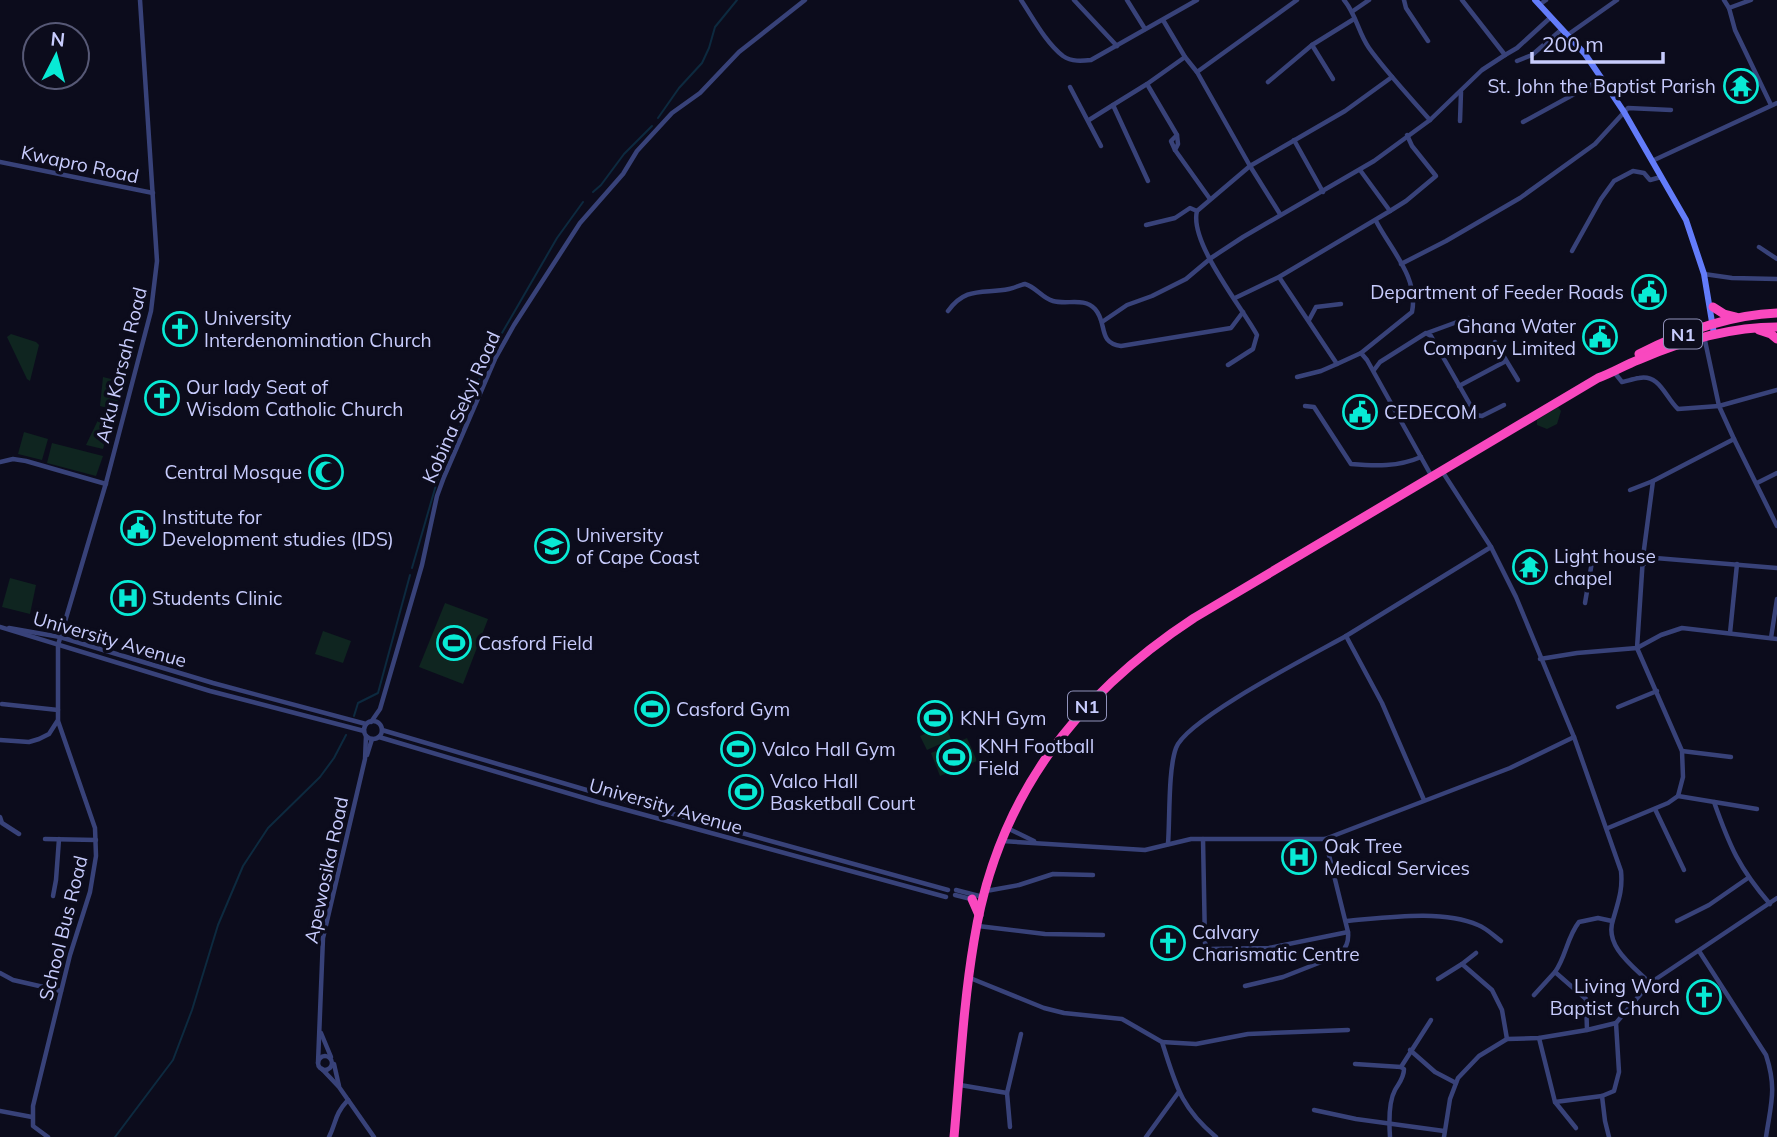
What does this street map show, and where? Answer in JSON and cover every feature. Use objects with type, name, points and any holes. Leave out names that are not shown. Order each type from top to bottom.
[{"type":"highway","points":[[1701,332],[1711,306],[1724,314],[1738,317]]},
{"type":"highway","name":"N1","points":[[1598,378],[1661,343],[1715,328],[1738,317],[1776,314]]},
{"type":"highway","name":"N1","points":[[1715,328],[1777,327]]},
{"type":"highway","points":[[1754,329],[1771,334],[1777,340]]},
{"type":"highway","name":"N1","points":[[954,1137],[969,978],[984,894],[1001,841],[1025,791],[1065,732],[1127,666],[1194,618],[1598,378],[1701,332]]},
{"type":"highway","points":[[979,915],[972,897],[984,894]]},
{"type":"main road","points":[[1537,3],[1585,54],[1624,112],[1662,177],[1690,229],[1704,274],[1715,328]]},
{"type":"street","name":"Arku Korsah Road","points":[[58,645],[106,484],[153,299],[157,261],[140,0]]},
{"type":"street","name":"Kobina Sekyi Road","points":[[368,723],[380,709],[422,565],[437,496],[452,455],[503,342],[561,252],[597,203],[623,174],[637,151],[672,113],[700,93],[739,52],[805,0]]},
{"type":"street","points":[[1021,0],[1051,43],[1064,56],[1073,60],[1091,60],[1196,0]]},
{"type":"street","points":[[1074,0],[1117,46]]},
{"type":"street","points":[[1127,0],[1145,29]]},
{"type":"street","points":[[1197,72],[1297,0]]},
{"type":"street","points":[[1344,0],[1353,11],[1354,19],[1368,47],[1430,120]]},
{"type":"street","points":[[1353,11],[1369,0]]},
{"type":"street","points":[[1404,0],[1406,8],[1428,41]]},
{"type":"street","points":[[1462,0],[1505,55]]},
{"type":"street","points":[[1537,3],[1546,0]]},
{"type":"street","points":[[1517,61],[1532,55],[1617,0]]},
{"type":"street","points":[[1652,161],[1774,104],[1735,30],[1724,0]]},
{"type":"street","points":[[1729,8],[1751,0]]},
{"type":"street","points":[[1102,322],[1127,305],[1186,279],[1211,258],[1280,214],[1360,170],[1430,120],[1482,70],[1517,48],[1551,17]]},
{"type":"street","points":[[1268,82],[1312,45],[1354,19]]},
{"type":"street","points":[[1163,20],[1185,58],[1197,72],[1280,214]]},
{"type":"street","points":[[1312,45],[1333,79]]},
{"type":"street","points":[[1088,120],[1185,58]]},
{"type":"street","points":[[1228,365],[1253,349],[1257,335],[1218,274],[1196,228],[1197,211],[1250,166],[1345,111],[1392,77]]},
{"type":"street","points":[[1523,122],[1602,79]]},
{"type":"street","points":[[1147,84],[1177,135],[1178,144],[1175,150],[1210,199]]},
{"type":"street","points":[[1070,87],[1101,146]]},
{"type":"street","points":[[1460,121],[1461,91]]},
{"type":"street","points":[[1113,105],[1148,181]]},
{"type":"street","points":[[1401,264],[1520,198],[1595,144],[1624,112],[1635,107],[1671,110]]},
{"type":"street","points":[[1235,298],[1279,277],[1330,244],[1376,221],[1436,176],[1412,146],[1407,135]]},
{"type":"street","points":[[1294,140],[1323,192]]},
{"type":"street","name":"Kwapro Road","points":[[0,162],[154,193]]},
{"type":"street","points":[[1360,170],[1390,211]]},
{"type":"street","points":[[1572,251],[1614,181],[1633,171],[1644,173],[1650,180],[1662,177]]},
{"type":"street","points":[[1146,225],[1175,218],[1190,208],[1197,211]]},
{"type":"street","points":[[1297,377],[1321,372],[1361,353],[1412,313],[1413,291],[1376,221]]},
{"type":"street","points":[[1759,247],[1777,259]]},
{"type":"street","points":[[1704,274],[1777,279]]},
{"type":"street","points":[[1279,277],[1337,364]]},
{"type":"street","points":[[948,312],[960,298],[968,294],[1010,289],[1025,284],[1049,300],[1076,302],[1092,307],[1102,322],[1107,341],[1111,345],[1121,346],[1231,328],[1243,312]]},
{"type":"street","points":[[1309,320],[1316,307],[1342,304]]},
{"type":"street","points":[[1374,370],[1380,362],[1426,333],[1468,318]]},
{"type":"street","points":[[1701,332],[1719,406],[1777,526]]},
{"type":"street","points":[[1426,333],[1431,336],[1476,415],[1482,416],[1504,405]]},
{"type":"street","points":[[1495,342],[1518,380]]},
{"type":"street","points":[[1361,353],[1374,370],[1432,477]]},
{"type":"street","points":[[1459,386],[1506,361]]},
{"type":"street","points":[[1614,371],[1622,382],[1649,377],[1655,380],[1678,409],[1719,406],[1777,390]]},
{"type":"street","points":[[1305,406],[1314,407],[1351,464],[1388,466],[1421,457]]},
{"type":"street","points":[[1630,490],[1734,439]]},
{"type":"street","points":[[0,462],[13,459],[26,461],[106,484]]},
{"type":"street","points":[[1442,470],[1491,547],[1516,597],[1574,737],[1621,871],[1623,885],[1612,921],[1613,943],[1650,983]]},
{"type":"street","points":[[1757,483],[1777,473]]},
{"type":"street","points":[[1653,481],[1643,557],[1637,648],[1682,751],[1683,777],[1678,796]]},
{"type":"street","points":[[1168,844],[1173,759],[1177,745],[1185,733],[1262,683],[1346,636],[1491,547]]},
{"type":"street","points":[[1585,603],[1593,555],[1602,552],[1629,554],[1644,565]]},
{"type":"street","points":[[1643,557],[1777,568]]},
{"type":"street","points":[[1730,633],[1737,564]]},
{"type":"street","points":[[1541,659],[1637,648],[1661,635],[1682,628],[1774,638],[1777,599]]},
{"type":"street","name":"University Avenue","points":[[0,626],[210,691],[365,734]]},
{"type":"street","name":"University Avenue","points":[[8,629],[28,630],[61,638],[201,679],[368,723]]},
{"type":"street","points":[[1346,636],[1382,703],[1424,800]]},
{"type":"street","name":"School Bus Road","points":[[32,1117],[61,991],[90,892],[96,856],[94,828],[58,720],[58,645]]},
{"type":"street","points":[[1618,707],[1657,691]]},
{"type":"street","points":[[2,704],[58,710]]},
{"type":"street","points":[[372,739],[379,737],[382,730],[378,723],[380,709]]},
{"type":"street","points":[[0,740],[29,742],[39,739],[49,734],[58,720]]},
{"type":"street","points":[[365,759],[368,723],[378,723]]},
{"type":"street","name":"University Avenue","points":[[382,730],[590,791],[948,890]]},
{"type":"street","points":[[365,734],[372,739]]},
{"type":"street","name":"University Avenue","points":[[379,737],[601,803],[946,897]]},
{"type":"street","points":[[1007,828],[1035,842],[1136,850],[1156,849],[1168,844],[1203,839],[1325,839],[1529,760],[1574,737]]},
{"type":"street","points":[[365,759],[372,739]]},
{"type":"street","points":[[1682,751],[1731,757]]},
{"type":"street","name":"Apewosika Road","points":[[318,1063],[323,939],[365,759]]},
{"type":"street","points":[[1608,828],[1655,810],[1678,796],[1757,808]]},
{"type":"street","points":[[1714,803],[1734,856],[1770,904]]},
{"type":"street","points":[[1655,810],[1684,870]]},
{"type":"street","points":[[0,817],[2,822],[19,834]]},
{"type":"street","points":[[45,839],[96,840]]},
{"type":"street","points":[[53,896],[60,839]]},
{"type":"street","points":[[1203,839],[1205,943],[1208,949],[1269,948],[1348,932]]},
{"type":"street","points":[[1245,986],[1283,977],[1339,955],[1345,950],[1349,939],[1348,932],[1325,839]]},
{"type":"street","points":[[1001,841],[1029,844],[1035,842]]},
{"type":"street","points":[[956,893],[972,897],[1053,874],[1093,875]]},
{"type":"street","points":[[1677,921],[1709,905],[1748,878]]},
{"type":"street","points":[[1314,1110],[1444,1134],[1450,1099],[1456,1083],[1479,1056],[1507,1039],[1539,1038],[1616,1023],[1650,983],[1777,898]]},
{"type":"street","points":[[1346,922],[1382,918],[1443,918],[1476,924],[1501,941]]},
{"type":"street","points":[[1534,995],[1555,972],[1565,954],[1572,931],[1579,922],[1598,918],[1612,921]]},
{"type":"street","points":[[977,926],[1045,934],[1103,935]]},
{"type":"street","points":[[1699,951],[1774,1069],[1775,1095],[1766,1137]]},
{"type":"street","points":[[1438,979],[1476,953]]},
{"type":"street","points":[[1462,964],[1492,990],[1502,1010],[1507,1039]]},
{"type":"street","points":[[1555,972],[1586,999],[1587,1030]]},
{"type":"street","points":[[0,973],[13,980],[61,991]]},
{"type":"street","points":[[969,978],[1044,1008],[1122,1019],[1162,1042],[1196,1044],[1248,1034],[1348,1030]]},
{"type":"street","points":[[1401,1067],[1432,1020]]},
{"type":"street","points":[[1555,1102],[1602,1096],[1614,1091],[1617,1086],[1619,1062],[1616,1023]]},
{"type":"street","name":"Apewosika Road","points":[[319,1029],[332,1060],[339,1087]]},
{"type":"street","points":[[1010,1127],[1007,1093],[1021,1034]]},
{"type":"street","points":[[1539,1038],[1555,1102],[1576,1128]]},
{"type":"street","points":[[1162,1042],[1178,1093],[1202,1126],[1216,1137]]},
{"type":"street","points":[[1410,1050],[1434,1072],[1456,1083]]},
{"type":"street","points":[[324,1055],[332,1060],[330,1068],[322,1069],[318,1063],[324,1055]]},
{"type":"street","points":[[1355,1064],[1401,1067]]},
{"type":"street","points":[[1390,1137],[1389,1124],[1394,1093],[1404,1075],[1404,1069],[1401,1067]]},
{"type":"street","name":"Apewosika Road","points":[[322,1069],[339,1087],[373,1137]]},
{"type":"street","points":[[959,1084],[1007,1093]]},
{"type":"street","points":[[1146,1137],[1178,1093]]},
{"type":"street","points":[[1602,1096],[1609,1137]]},
{"type":"street","points":[[329,1137],[337,1112],[348,1100]]},
{"type":"street","points":[[0,1111],[32,1117],[33,1126],[48,1137]]},
{"type":"green space","points":[[11,334],[39,345],[30,381],[7,337]]},
{"type":"green space","points":[[103,377],[123,382],[115,410],[100,406]]},
{"type":"green space","points":[[1558,407],[1561,411],[1557,424],[1547,429],[1537,425],[1537,420]]},
{"type":"green space","points":[[98,420],[110,423],[103,449],[86,445]]},
{"type":"green space","points":[[24,432],[48,439],[42,460],[18,454]]},
{"type":"green space","points":[[52,443],[103,456],[96,476],[47,463]]},
{"type":"green space","points":[[10,578],[36,585],[30,614],[2,607]]},
{"type":"green space","name":"Casford Field","points":[[445,603],[488,619],[463,684],[419,667]]},
{"type":"green space","points":[[323,631],[351,641],[343,663],[315,654]]},
{"type":"green space","points":[[945,725],[951,739],[927,750],[920,736]]},
{"type":"green space","name":"KNH Football Field","points":[[967,738],[977,761],[940,776],[931,753]]},
{"type":"green space","name":"Valco Hall Basketball Court","points":[[734,785],[758,786],[757,799],[734,798]]},
{"type":"waterway","points":[[658,118],[679,88],[702,63],[715,27],[737,0]]},
{"type":"waterway","points":[[593,192],[624,154],[652,126]]},
{"type":"waterway","points":[[502,333],[557,238],[583,202]]},
{"type":"waterway","points":[[412,568],[436,485],[469,400],[499,339]]},
{"type":"waterway","points":[[354,716],[358,703],[378,693],[410,575]]},
{"type":"waterway","points":[[115,1137],[173,1060],[192,1010],[218,925],[243,866],[268,828],[320,777],[346,735]]},
{"type":"place","name":"St. John the Baptist Parish","points":[[1741,86]]},
{"type":"place","name":"Department of Feeder Roads","points":[[1649,292]]},
{"type":"place","name":"University Interdenomination Church","points":[[180,329]]},
{"type":"place","name":"Ghana Water Company Limited","points":[[1600,337]]},
{"type":"place","name":"Our lady Seat of Wisdom Catholic Church","points":[[162,398]]},
{"type":"place","name":"CEDECOM","points":[[1360,412]]},
{"type":"place","name":"Central Mosque","points":[[326,472]]},
{"type":"place","name":"Institute for Development studies (IDS)","points":[[138,528]]},
{"type":"place","name":"University of Cape Coast","points":[[552,546]]},
{"type":"place","name":"Light house chapel","points":[[1530,567]]},
{"type":"place","name":"Students Clinic","points":[[128,598]]},
{"type":"place","name":"Casford Field","points":[[454,643]]},
{"type":"place","name":"Casford Gym","points":[[652,709]]},
{"type":"place","name":"KNH Gym","points":[[935,718]]},
{"type":"place","name":"Valco Hall Gym","points":[[738,749]]},
{"type":"place","name":"KNH Football Field","points":[[954,757]]},
{"type":"place","name":"Valco Hall Basketball Court","points":[[746,792]]},
{"type":"place","name":"Oak Tree Medical Services","points":[[1299,857]]},
{"type":"place","name":"Calvary Charismatic Centre","points":[[1168,943]]},
{"type":"place","name":"Living Word Baptist Church","points":[[1704,997]]}]
